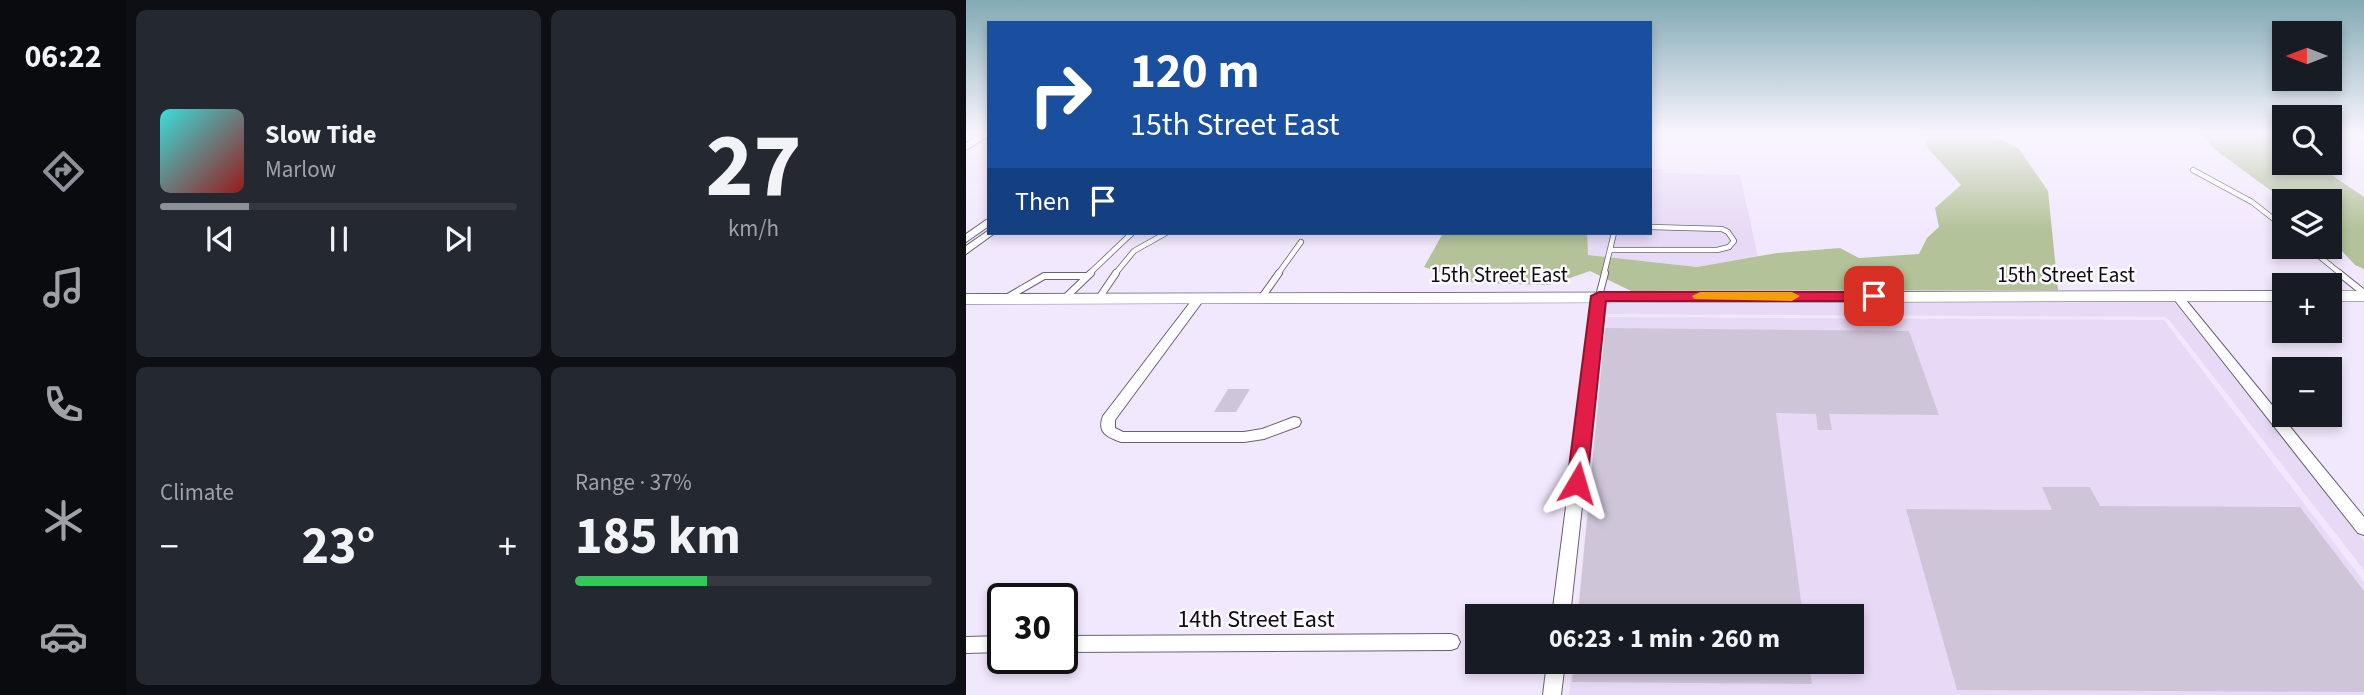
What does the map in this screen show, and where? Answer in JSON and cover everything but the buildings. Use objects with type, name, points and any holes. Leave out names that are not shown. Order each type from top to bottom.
[{"type":"main road","points":[[2342,296],[2364,295]]},
{"type":"main road","name":"15th Street East","points":[[966,299],[2272,296]]},
{"type":"street","points":[[966,239],[987,223]]},
{"type":"street","points":[[966,251],[987,235]]},
{"type":"street","points":[[1562,604],[1599,296]]},
{"type":"street","points":[[2177,296],[2364,528]]},
{"type":"street","points":[[1199,298],[1108,419],[1108,431],[1121,437],[1244,438],[1264,434],[1294,422]]},
{"type":"street","name":"14th Street East","points":[[1078,644],[1451,642]]},
{"type":"street","points":[[966,645],[987,644]]},
{"type":"street","points":[[1552,695],[1555,674]]},
{"type":"lane","points":[[2193,170],[2252,202],[2272,218]]},
{"type":"lane","points":[[1611,250],[1717,250],[1729,247],[1734,241],[1728,232],[1722,229],[1652,227]]},
{"type":"lane","points":[[1065,298],[1130,235]]},
{"type":"lane","points":[[1099,298],[1119,266],[1142,242],[1161,235]]},
{"type":"lane","points":[[1599,296],[1614,235]]},
{"type":"lane","points":[[1262,297],[1301,242]]},
{"type":"lane","points":[[2322,259],[2364,295]]},
{"type":"lane","points":[[1006,299],[1044,276],[1088,276]]},
{"type":"shaded area","points":[[1652,169],[1663,169],[1665,173],[1740,175],[1758,257],[1697,267],[1587,255],[1587,235],[1652,235]]},
{"type":"shaded area","points":[[1606,300],[2173,301],[2364,541],[2364,570],[2165,317],[1605,314]]},
{"type":"shaded area","points":[[1607,317],[2164,320],[2364,582],[2364,695],[1569,695],[1572,674],[1864,674],[1864,604],[1578,604]]},
{"type":"green space","points":[[1944,166],[2031,166],[2048,191],[2058,290],[1631,291],[1590,271],[1550,285],[1475,283],[1424,267],[1442,235],[1587,235],[1588,255],[1697,267],[1777,253],[1840,248],[1859,258],[1919,254],[1927,238],[1939,227],[1935,208],[1961,185]]},
{"type":"green space","points":[[2238,166],[2272,166],[2272,175],[2332,175],[2364,197],[2364,269],[2355,265],[2342,251],[2342,189],[2272,189],[2272,191]]},
{"type":"slow traffic","points":[[1700,296],[1792,296]]},
{"type":"route","points":[[1577,483],[1599,296],[1874,296]]}]
